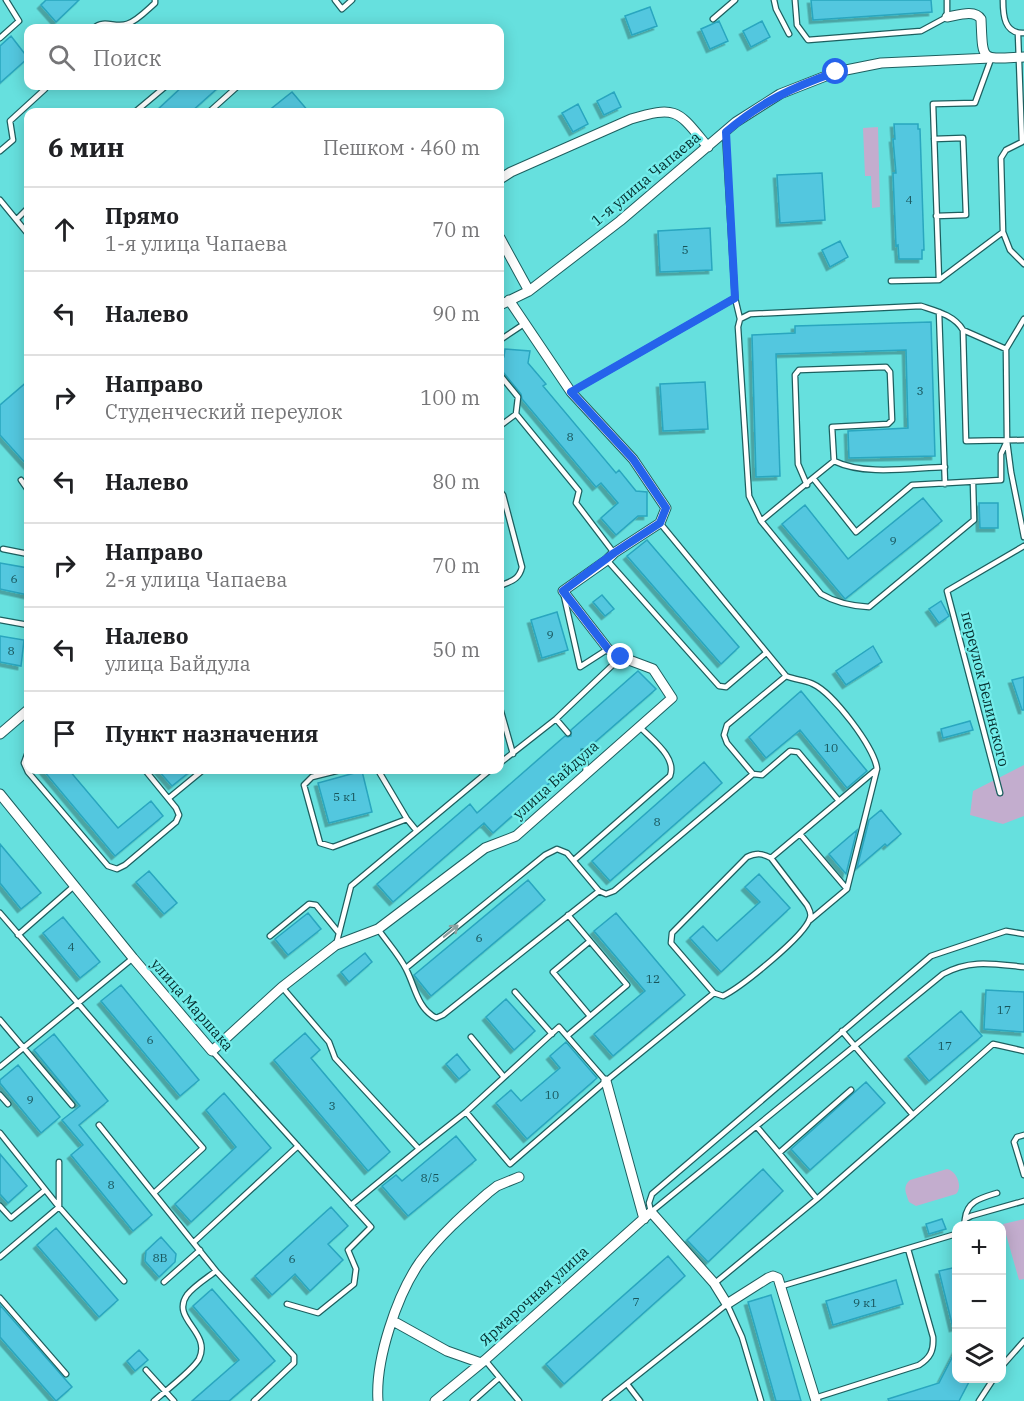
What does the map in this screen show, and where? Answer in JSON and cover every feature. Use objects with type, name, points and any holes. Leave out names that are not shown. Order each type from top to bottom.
[{"type":"street","points":[[947,17],[975,13],[979,15],[982,51],[991,58]]},
{"type":"street","name":"1-я улица Чапаева","points":[[504,303],[529,291],[620,221],[741,119],[773,98],[836,72],[881,63],[1021,57]]},
{"type":"street","points":[[504,176],[631,119],[648,114],[666,112],[679,114],[708,147]]},
{"type":"street","points":[[504,245],[529,291]]},
{"type":"street","points":[[509,300],[571,392],[633,459],[666,508],[660,523],[563,591]]},
{"type":"street","name":"улица Байдула","points":[[212,1051],[282,987],[336,945],[378,929],[485,848],[516,836],[672,698],[653,669],[621,657],[608,649],[563,591]]},
{"type":"street","points":[[0,734],[24,713]]},
{"type":"street","name":"улица Маршака","points":[[0,794],[212,1051]]},
{"type":"street","points":[[606,1081],[648,1215],[714,1283],[727,1304],[768,1278],[773,1276],[778,1278],[816,1399]]},
{"type":"street","points":[[378,1401],[380,1366],[386,1339],[409,1281],[420,1263],[437,1241],[488,1193],[497,1186],[519,1178]]},
{"type":"street","name":"Ярмарочная улица","points":[[435,1401],[648,1215]]},
{"type":"street","points":[[393,1321],[447,1351],[483,1361]]},
{"type":"lane","points":[[0,38],[19,21],[6,0]]},
{"type":"lane","points":[[127,24],[155,3],[155,0]]},
{"type":"lane","points":[[335,0],[342,9],[352,0]]},
{"type":"lane","points":[[713,19],[735,0]]},
{"type":"lane","points":[[774,0],[776,9],[789,34]]},
{"type":"lane","points":[[795,0],[797,25],[808,40],[921,31],[947,17],[947,0]]},
{"type":"lane","points":[[1003,0],[1004,17],[1008,28],[1021,34],[1023,142],[1006,150],[1001,158],[1003,232],[1010,250],[1024,264]]},
{"type":"lane","points":[[939,280],[933,104],[975,103],[991,58]]},
{"type":"lane","points":[[24,108],[44,90]]},
{"type":"lane","points":[[140,108],[161,90]]},
{"type":"lane","points":[[213,108],[234,90]]},
{"type":"lane","points":[[0,151],[13,140],[10,121],[24,108]]},
{"type":"lane","points":[[726,132],[735,298],[740,319],[738,327],[749,496],[761,520],[821,594],[833,601],[869,607],[974,520],[974,483]]},
{"type":"lane","points":[[934,139],[963,138],[966,215],[936,216]]},
{"type":"lane","points":[[0,200],[24,229]]},
{"type":"lane","points":[[17,219],[24,212]]},
{"type":"lane","points":[[891,281],[939,280],[1003,232]]},
{"type":"lane","points":[[571,392],[735,298]]},
{"type":"lane","points":[[740,319],[750,314],[921,306],[939,312],[958,321],[963,330],[966,441],[1024,440]]},
{"type":"lane","points":[[939,312],[945,484]]},
{"type":"lane","points":[[1024,319],[1006,349],[1007,441],[1024,537]]},
{"type":"lane","points":[[504,337],[524,324]]},
{"type":"lane","points":[[963,330],[1006,349]]},
{"type":"lane","points":[[807,485],[798,464],[795,375],[799,370],[886,367],[890,372],[892,420],[888,424],[832,426],[834,461]]},
{"type":"lane","points":[[504,380],[518,397],[516,414],[579,491],[576,503],[610,556],[719,686],[726,687],[766,653]]},
{"type":"lane","points":[[504,423],[516,414]]},
{"type":"lane","points":[[813,478],[856,532],[912,485],[1001,480],[1001,454],[1007,441]]},
{"type":"lane","points":[[761,520],[834,461]]},
{"type":"lane","points":[[834,461],[864,469],[945,467]]},
{"type":"lane","points":[[21,480],[24,484]]},
{"type":"lane","points":[[504,502],[522,567],[520,576],[504,584]]},
{"type":"lane","points":[[660,523],[786,676],[813,684],[826,693],[863,736],[876,760],[877,769],[847,889],[810,920],[781,953],[723,996],[714,993],[671,943],[672,933],[747,857],[755,854],[763,854],[771,858],[807,905],[811,912],[810,920]]},
{"type":"lane","name":"переулок Белинского","points":[[1000,793],[947,591],[1024,546]]},
{"type":"lane","points":[[3,549],[24,553]]},
{"type":"lane","points":[[563,591],[580,667],[608,649]]},
{"type":"lane","points":[[0,620],[24,624]]},
{"type":"lane","points":[[504,760],[555,719],[621,657]]},
{"type":"lane","points":[[786,676],[727,725],[724,735],[727,743],[753,774],[762,775],[790,751],[798,752],[839,801]]},
{"type":"lane","points":[[555,719],[568,733]]},
{"type":"lane","points":[[504,722],[513,754]]},
{"type":"lane","points":[[574,860],[670,777],[673,768],[670,758],[640,727]]},
{"type":"lane","points":[[584,752],[586,773]]},
{"type":"lane","points":[[771,858],[877,769]]},
{"type":"lane","points":[[30,774],[108,866],[117,869],[125,865],[176,822],[179,816],[169,798],[148,774]]},
{"type":"lane","points":[[169,798],[198,774]]},
{"type":"lane","points":[[324,774],[312,777],[304,785],[320,843],[333,848],[406,819]]},
{"type":"lane","points":[[380,774],[406,819],[416,830]]},
{"type":"lane","points":[[336,945],[351,886],[483,774]]},
{"type":"lane","points":[[406,968],[545,855],[557,849],[567,853],[574,860],[599,891],[606,894],[614,891],[753,774]]},
{"type":"lane","points":[[800,834],[847,889]]},
{"type":"lane","points":[[18,935],[74,886]]},
{"type":"lane","points":[[378,929],[406,968],[418,999],[428,1014],[436,1018],[443,1015],[599,891]]},
{"type":"lane","points":[[270,936],[309,904],[316,905],[339,933]]},
{"type":"lane","points":[[0,913],[203,1148],[154,1193]]},
{"type":"lane","points":[[567,1036],[627,985],[568,915]]},
{"type":"lane","points":[[648,1215],[652,1194],[931,956],[1006,931],[1024,934]]},
{"type":"lane","points":[[590,941],[553,972],[590,1016]]},
{"type":"lane","points":[[0,1068],[133,958]]},
{"type":"lane","points":[[648,1215],[943,974],[958,966],[974,963],[1024,967]]},
{"type":"lane","points":[[282,987],[329,1042],[335,1058],[419,1149]]},
{"type":"lane","points":[[515,992],[552,1034]]},
{"type":"lane","points":[[466,1112],[510,1164],[606,1081],[714,993]]},
{"type":"lane","points":[[0,1020],[72,1105]]},
{"type":"lane","points":[[351,1205],[466,1112],[559,1027],[606,1081]]},
{"type":"lane","points":[[842,1031],[913,1115]]},
{"type":"lane","points":[[471,1037],[504,1077]]},
{"type":"lane","points":[[714,1283],[817,1199],[993,1044],[1024,1051]]},
{"type":"lane","name":"улица Маршака","points":[[212,1051],[371,1227],[348,1250],[356,1269],[354,1284],[318,1313],[287,1304]]},
{"type":"lane","points":[[779,1153],[851,1090]]},
{"type":"lane","points":[[0,1095],[8,1104]]},
{"type":"lane","points":[[99,1125],[216,1271],[294,1356],[294,1363],[254,1401]]},
{"type":"lane","points":[[757,1127],[817,1199]]},
{"type":"lane","points":[[0,1133],[59,1207],[124,1281]]},
{"type":"lane","points":[[1024,1135],[1017,1137],[1014,1142],[1024,1175]]},
{"type":"lane","points":[[194,1242],[298,1146]]},
{"type":"lane","points":[[0,1257],[59,1207],[59,1162]]},
{"type":"lane","points":[[0,1206],[11,1218],[45,1190]]},
{"type":"lane","points":[[964,1221],[970,1205],[978,1199],[997,1193]]},
{"type":"lane","points":[[965,1221],[971,1216],[1024,1201]]},
{"type":"lane","points":[[782,1286],[952,1236]]},
{"type":"lane","points":[[816,1399],[919,1365],[928,1359],[934,1348],[933,1337],[908,1249]]},
{"type":"lane","points":[[164,1282],[200,1250]]},
{"type":"lane","points":[[154,1401],[198,1361],[202,1349],[199,1335],[183,1314],[182,1307],[187,1295],[216,1271]]},
{"type":"lane","points":[[0,1298],[66,1374]]},
{"type":"lane","points":[[605,1401],[727,1304],[742,1337],[761,1401]]},
{"type":"lane","points":[[1006,1360],[1024,1341]]},
{"type":"lane","points":[[483,1361],[519,1401]]},
{"type":"lane","points":[[146,1370],[174,1401]]},
{"type":"lane","points":[[473,1401],[499,1378]]},
{"type":"lane","points":[[979,1401],[991,1383]]},
{"type":"lane","points":[[627,1384],[640,1401]]},
{"type":"shaded area","points":[[878,127],[880,207],[872,208],[871,176],[865,176],[863,128]]},
{"type":"shaded area","points":[[1024,765],[1024,816],[1003,824],[970,815],[973,791]]},
{"type":"shaded area","points":[[947,1169],[954,1173],[958,1180],[959,1187],[956,1194],[916,1206],[909,1202],[905,1188],[910,1180]]},
{"type":"shaded area","points":[[1024,1219],[1024,1279],[1019,1280],[1006,1234],[1006,1223]]},
{"type":"building","points":[[46,0],[79,0],[56,22],[41,5]]},
{"type":"building","points":[[811,0],[931,0],[932,12],[813,20]]},
{"type":"building","points":[[650,7],[657,26],[632,35],[625,16]]},
{"type":"building","points":[[719,21],[728,41],[710,49],[701,29]]},
{"type":"building","points":[[762,21],[770,37],[751,47],[743,31]]},
{"type":"building","points":[[11,36],[24,53],[24,62],[0,83],[0,46]]},
{"type":"building","points":[[179,90],[216,90],[195,108],[159,108]]},
{"type":"building","points":[[292,92],[306,108],[272,108]]},
{"type":"building","points":[[614,92],[621,107],[604,115],[597,101]]},
{"type":"building","points":[[578,104],[588,124],[573,132],[562,113]]},
{"type":"building","points":[[894,124],[918,124],[918,129],[920,129],[924,250],[922,250],[922,259],[899,259],[898,245],[896,246],[893,173],[896,173]]},
{"type":"building","points":[[822,173],[825,220],[780,223],[777,175]]},
{"type":"building","points":[[710,228],[712,270],[660,272],[658,231]]},
{"type":"building","points":[[840,241],[848,257],[830,267],[822,250]]},
{"type":"building","points":[[931,322],[935,456],[849,458],[848,431],[908,428],[906,350],[776,354],[780,476],[756,477],[752,335],[795,333],[795,326]]},
{"type":"building","points":[[505,349],[530,351],[528,363],[546,384],[543,386],[616,473],[619,470],[636,491],[647,492],[647,516],[638,516],[616,535],[601,518],[618,503],[601,483],[596,487],[522,399],[521,394],[504,373]]},
{"type":"building","points":[[705,382],[708,429],[663,431],[660,384]]},
{"type":"building","points":[[24,384],[24,462],[0,435],[0,405]]},
{"type":"building","points":[[923,498],[942,521],[845,599],[782,524],[805,505],[848,559]]},
{"type":"building","points":[[979,503],[998,503],[998,528],[980,528]]},
{"type":"building","points":[[647,540],[739,647],[721,664],[627,556]]},
{"type":"building","points":[[0,563],[24,567],[24,594],[0,589]]},
{"type":"building","points":[[602,595],[614,609],[605,616],[593,602]]},
{"type":"building","points":[[941,601],[949,616],[939,623],[929,609]]},
{"type":"building","points":[[557,612],[568,650],[542,658],[531,620]]},
{"type":"building","points":[[0,636],[24,640],[21,666],[0,662]]},
{"type":"building","points":[[873,646],[882,662],[846,685],[836,671]]},
{"type":"building","points":[[638,671],[656,689],[587,749],[581,749],[580,756],[493,833],[484,823],[393,902],[377,884],[470,804],[477,813],[565,736],[571,736],[571,730]]},
{"type":"building","points":[[1024,677],[1024,710],[1022,710],[1012,680]]},
{"type":"building","points":[[801,691],[867,771],[847,788],[800,730],[766,758],[749,737]]},
{"type":"building","points":[[970,721],[973,730],[943,738],[941,729]]},
{"type":"building","points":[[704,762],[722,783],[610,881],[592,861]]},
{"type":"building","points":[[46,774],[72,774],[118,828],[151,801],[163,816],[115,856]]},
{"type":"building","points":[[162,774],[187,774],[172,786]]},
{"type":"building","points":[[351,774],[363,774],[372,812],[329,823],[318,783]]},
{"type":"building","points":[[881,810],[901,834],[887,846],[885,844],[857,868],[869,820]]},
{"type":"building","points":[[857,830],[846,874],[829,854]]},
{"type":"building","points":[[0,844],[41,893],[21,909],[0,883]]},
{"type":"building","points":[[149,871],[177,903],[164,914],[136,882]]},
{"type":"building","points":[[759,874],[790,908],[721,972],[690,938],[703,926],[717,941],[760,902],[745,887]]},
{"type":"building","points":[[528,880],[545,900],[431,996],[414,975]]},
{"type":"building","points":[[308,913],[321,929],[288,955],[275,939]]},
{"type":"building","points":[[616,913],[685,995],[613,1056],[594,1034],[645,991],[594,931]]},
{"type":"building","points":[[63,917],[100,962],[80,978],[43,933]]},
{"type":"building","points":[[365,953],[372,962],[349,982],[341,972]]},
{"type":"building","points":[[121,985],[199,1080],[180,1096],[101,1001]]},
{"type":"building","points":[[986,990],[1024,992],[1024,1032],[984,1029]]},
{"type":"building","points":[[506,999],[535,1031],[514,1050],[486,1017]]},
{"type":"building","points":[[961,1011],[982,1036],[929,1081],[908,1056]]},
{"type":"building","points":[[305,1033],[320,1050],[311,1058],[390,1152],[368,1171],[274,1060]]},
{"type":"building","points":[[54,1034],[108,1101],[79,1125],[152,1215],[133,1231],[71,1155],[83,1145],[62,1120],[80,1106],[34,1050]]},
{"type":"building","points":[[566,1042],[597,1078],[527,1139],[496,1103],[511,1090],[521,1101],[560,1068],[550,1056]]},
{"type":"building","points":[[457,1054],[470,1070],[459,1079],[446,1064]]},
{"type":"building","points":[[18,1065],[60,1117],[41,1133],[0,1083],[0,1080]]},
{"type":"building","points":[[866,1082],[885,1103],[810,1170],[791,1149]]},
{"type":"building","points":[[224,1093],[271,1148],[191,1222],[175,1204],[236,1147],[206,1110]]},
{"type":"building","points":[[456,1136],[476,1160],[408,1216],[382,1186],[396,1175],[402,1181]]},
{"type":"building","points":[[0,1154],[27,1186],[8,1203],[0,1194]]},
{"type":"building","points":[[763,1169],[783,1191],[708,1262],[687,1240]]},
{"type":"building","points":[[331,1207],[348,1226],[328,1244],[343,1260],[310,1291],[295,1274],[272,1295],[255,1276]]},
{"type":"building","points":[[942,1219],[946,1229],[929,1234],[926,1224]]},
{"type":"building","points":[[56,1228],[118,1300],[99,1317],[37,1245]]},
{"type":"building","points":[[161,1237],[176,1254],[175,1262],[159,1277],[145,1261],[146,1251]]},
{"type":"building","points":[[668,1256],[685,1276],[564,1384],[546,1364]]},
{"type":"building","points":[[952,1268],[952,1324],[939,1271]]},
{"type":"building","points":[[896,1280],[903,1304],[833,1325],[826,1301]]},
{"type":"building","points":[[212,1289],[275,1361],[229,1401],[192,1401],[239,1360],[193,1306]]},
{"type":"building","points":[[771,1295],[801,1401],[776,1401],[748,1302]]},
{"type":"building","points":[[0,1305],[72,1387],[56,1401],[0,1337]]},
{"type":"building","points":[[139,1350],[148,1360],[135,1371],[127,1361]]},
{"type":"building","points":[[952,1358],[952,1383],[968,1383],[959,1401],[889,1401],[888,1399],[939,1383]]},
{"type":"route","points":[[621,657],[608,649],[563,591],[614,553],[660,523],[666,508],[633,459],[571,392],[735,298],[726,132],[756,108],[780,94],[836,72]]}]
